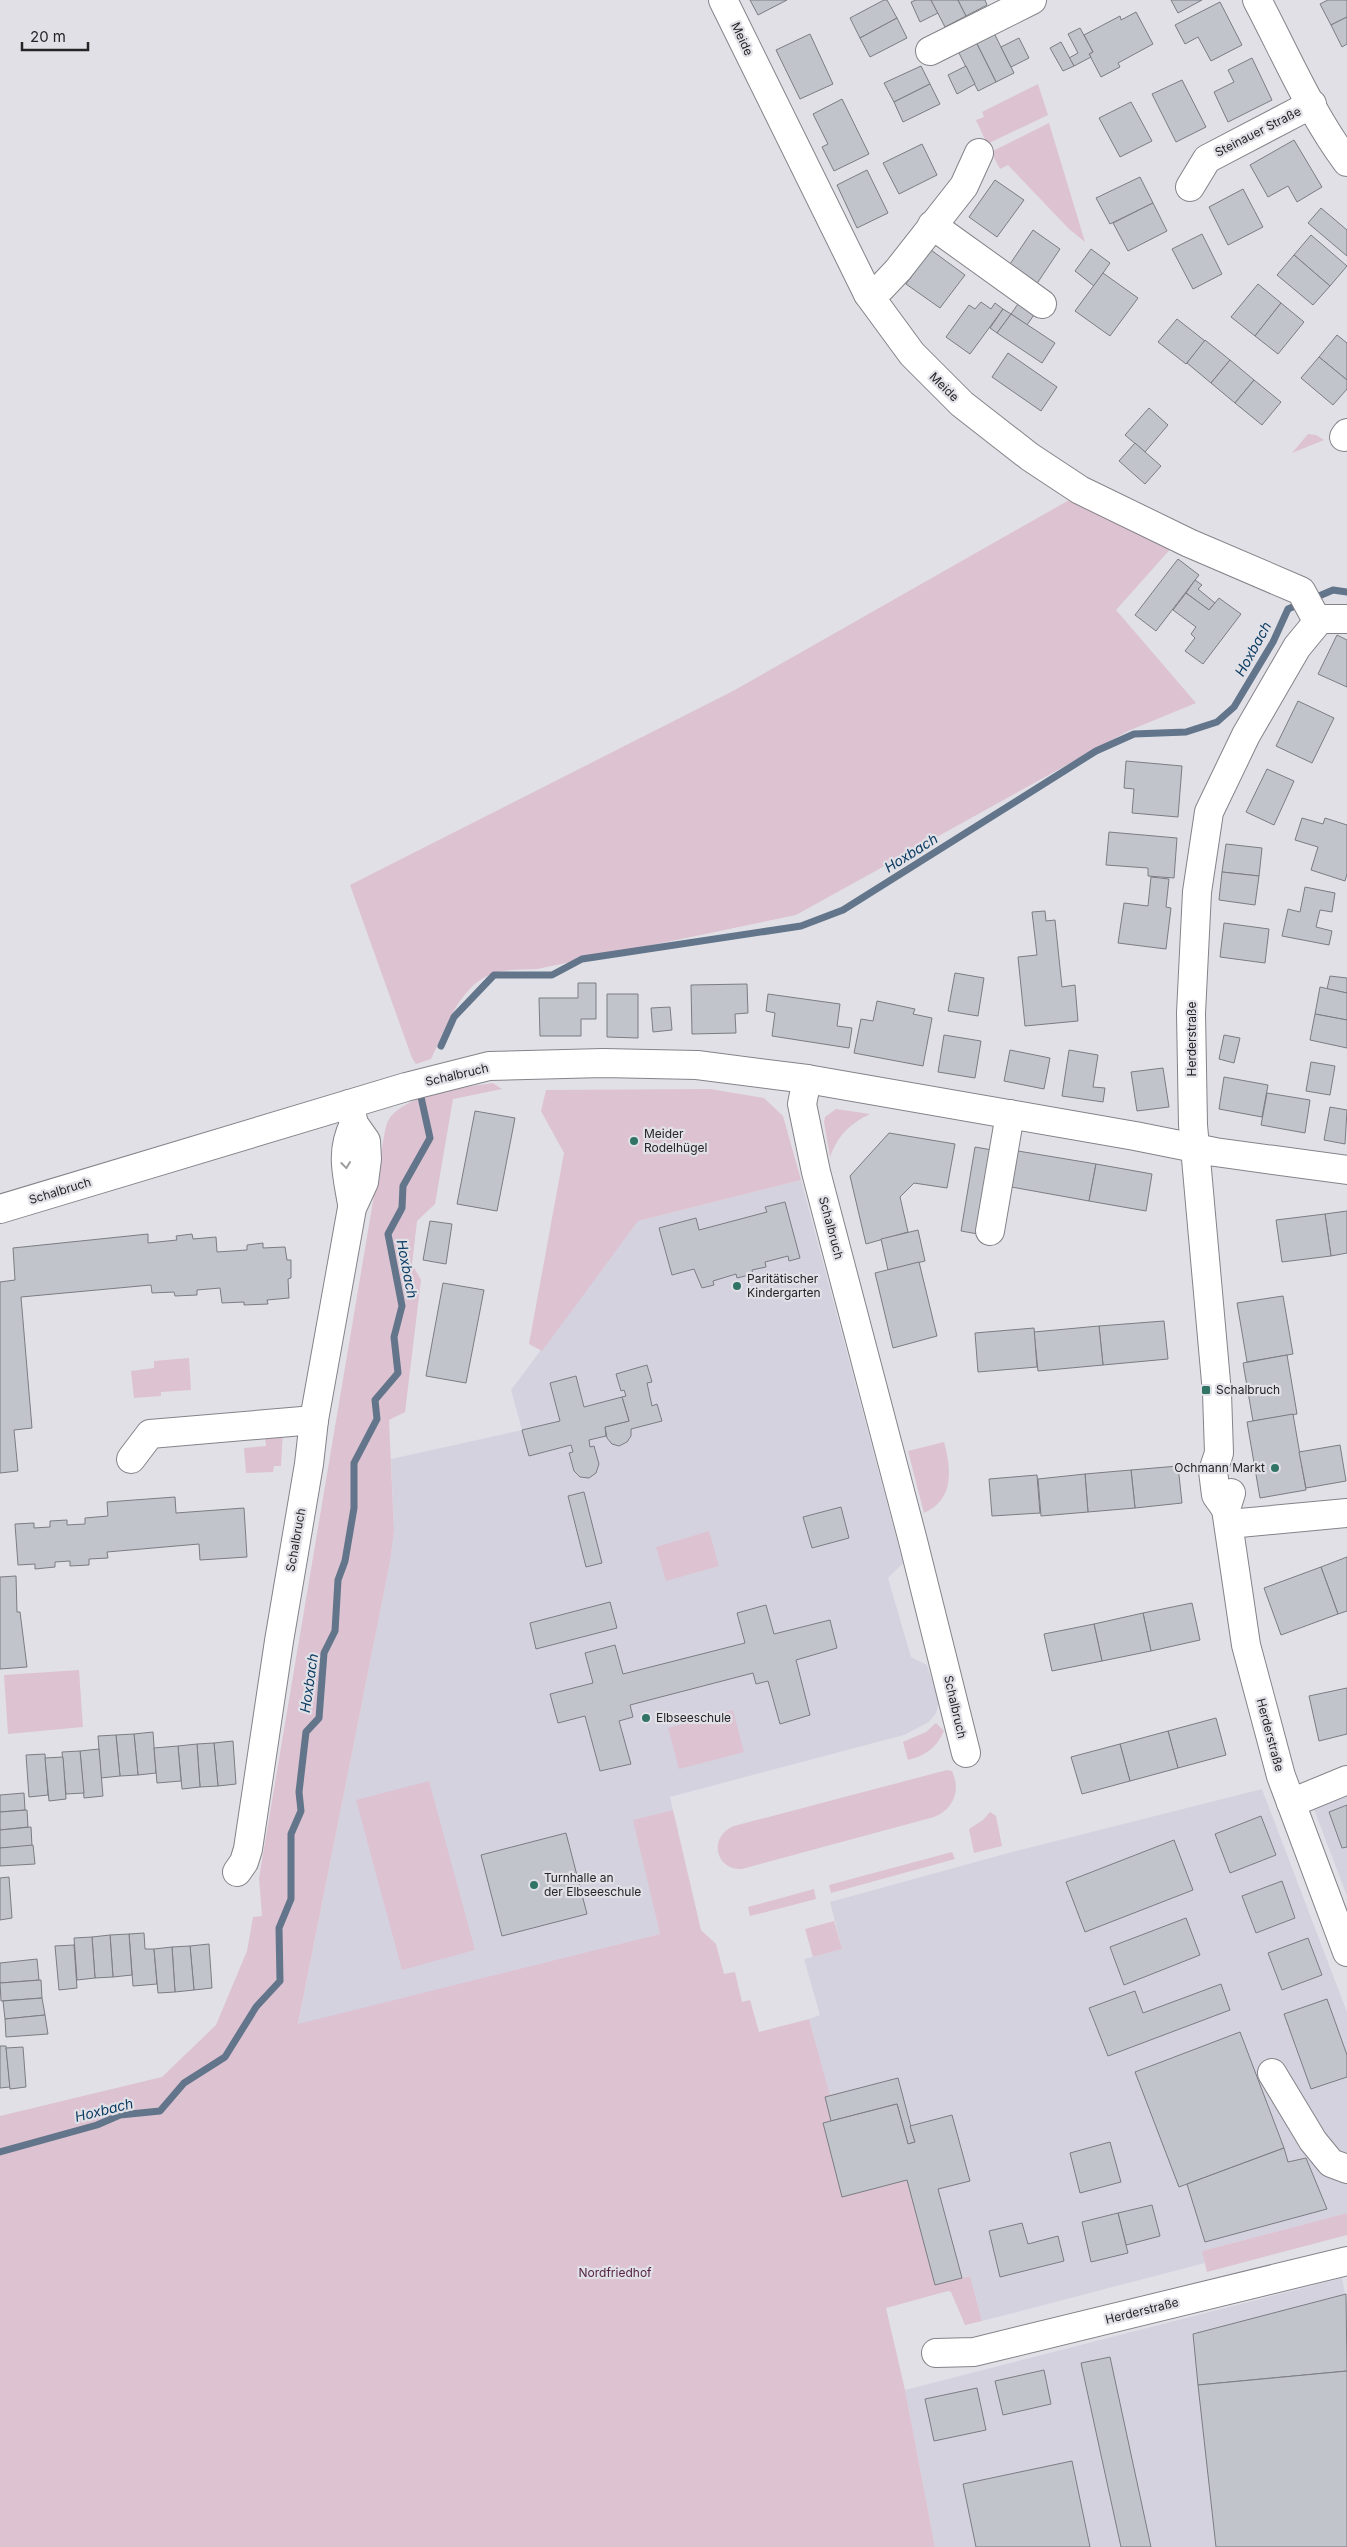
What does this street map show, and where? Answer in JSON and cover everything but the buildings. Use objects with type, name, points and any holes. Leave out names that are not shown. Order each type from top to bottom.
[{"type":"street","name":"Meide","points":[[723,0],[868,294],[912,354],[962,404],[1030,457],[1080,490],[1189,543],[1301,591],[1317,617]]},
{"type":"street","points":[[930,51],[1032,0]]},
{"type":"street","name":"Steinauer Straße","points":[[1257,0],[1312,104],[1347,162]]},
{"type":"street","name":"Steinauer Straße","points":[[1190,187],[1207,159],[1312,104]]},
{"type":"street","points":[[868,294],[882,288],[964,186],[979,153]]},
{"type":"street","points":[[932,225],[1042,304]]},
{"type":"street","points":[[1317,617],[1347,619]]},
{"type":"street","name":"Herderstraße","points":[[1317,617],[1296,647],[1246,735],[1209,812],[1197,892],[1190,1013],[1194,1148],[1217,1393],[1219,1453],[1213,1471],[1216,1496],[1227,1517],[1246,1646],[1281,1776],[1347,1952]]},
{"type":"street","name":"Schalbruch","points":[[0,1209],[352,1114],[406,1087],[489,1066],[697,1065],[807,1079],[1194,1148],[1347,1170]]},
{"type":"street","name":"Schalbruch","points":[[807,1079],[802,1104],[816,1172],[918,1559],[966,1753]]},
{"type":"street","name":"Schalbruch","points":[[237,1872],[244,1862],[248,1849],[279,1641],[309,1464],[314,1420],[352,1208],[364,1182],[367,1159],[366,1141],[352,1114]]},
{"type":"street","points":[[990,1231],[1010,1114]]},
{"type":"street","points":[[131,1459],[150,1434],[314,1420]]},
{"type":"street","points":[[1227,1517],[1347,1513]]},
{"type":"street","points":[[1291,1803],[1347,1780]]},
{"type":"street","points":[[1272,2073],[1313,2141],[1331,2163],[1347,2169]]},
{"type":"street","name":"Herderstraße","points":[[936,2353],[974,2352],[1347,2261]]},
{"type":"shaded area","name":"Elbseeschule","points":[[801,1180],[903,1563],[888,1578],[911,1657],[927,1665],[939,1702],[936,1713],[929,1722],[904,1735],[670,1797],[673,1810],[634,1820],[660,1934],[298,2025],[390,1562],[394,1531],[391,1459],[522,1430],[511,1390],[638,1221]]},
{"type":"shaded area","points":[[1347,1768],[1347,1896],[1304,1783]]},
{"type":"shaded area","points":[[1262,1789],[1347,2012],[1347,2213],[1202,2251],[1205,2263],[982,2321],[970,2276],[962,2278],[938,2189],[952,2115],[910,2126],[898,2078],[830,2096],[809,2019],[820,2015],[804,1959],[842,1949],[830,1902],[1012,1852]]},
{"type":"shaded area","points":[[1342,2278],[1347,2304],[1347,2547],[935,2547],[905,2390]]},
{"type":"green space","points":[[1038,84],[1048,115],[987,144],[976,120],[984,117],[982,112]]},
{"type":"green space","points":[[1049,123],[1085,242],[1069,229],[1008,165],[1000,169],[991,152]]},
{"type":"green space","points":[[1308,434],[1316,435],[1324,440],[1292,453]]},
{"type":"green space","points":[[1078,495],[1174,545],[1116,610],[1196,703],[1128,731],[796,915],[537,969],[509,970],[494,973],[472,987],[463,998],[448,1022],[431,1059],[416,1064],[412,1058],[350,885],[733,691]]},
{"type":"green space","name":"Nordfriedhof","points":[[493,1083],[502,1089],[453,1099],[435,1204],[417,1221],[412,1264],[421,1280],[405,1412],[389,1420],[394,1531],[390,1562],[298,2024],[660,1934],[633,1820],[673,1810],[701,1930],[716,1944],[724,1974],[735,1972],[742,2002],[750,2000],[759,2032],[809,2019],[830,2095],[898,2078],[910,2126],[952,2115],[970,2181],[938,2190],[962,2278],[970,2276],[982,2321],[965,2325],[951,2292],[948,2291],[886,2308],[905,2390],[935,2547],[0,2547],[0,2116],[162,2077],[216,2025],[247,1951],[253,1917],[262,1916],[259,1878],[386,1126],[396,1112],[407,1104],[421,1098],[436,1093]]},
{"type":"green space","points":[[710,1089],[764,1098],[783,1116],[801,1180],[638,1221],[542,1351],[529,1344],[564,1153],[541,1111],[546,1090]]},
{"type":"green space","points":[[836,1109],[870,1114],[845,1131],[830,1157],[824,1122],[825,1117]]},
{"type":"green space","points":[[189,1358],[191,1390],[161,1392],[161,1396],[134,1398],[131,1371],[154,1368],[154,1361]]},
{"type":"green space","points":[[264,1429],[283,1430],[281,1466],[274,1466],[273,1472],[246,1473],[244,1448],[266,1446]]},
{"type":"green space","points":[[944,1442],[949,1473],[946,1492],[934,1507],[924,1513],[908,1451]]},
{"type":"green space","points":[[709,1531],[719,1566],[666,1581],[656,1547]]},
{"type":"green space","points":[[79,1670],[83,1727],[8,1734],[4,1675]]},
{"type":"green space","points":[[733,1710],[744,1752],[679,1769],[668,1728]]},
{"type":"green space","points":[[936,1723],[944,1731],[938,1742],[921,1756],[908,1760],[903,1742],[926,1732]]},
{"type":"green space","points":[[947,1770],[952,1771],[955,1778],[956,1792],[947,1809],[934,1817],[742,1869],[726,1865],[718,1852],[720,1837],[734,1826]]},
{"type":"green space","points":[[429,1781],[475,1950],[402,1970],[356,1800]]},
{"type":"green space","points":[[990,1812],[996,1816],[1002,1846],[974,1853],[969,1829],[983,1820]]},
{"type":"green space","points":[[952,1852],[955,1859],[831,1893],[829,1885]]},
{"type":"green space","points":[[814,1889],[816,1899],[750,1916],[748,1907]]},
{"type":"green space","points":[[834,1921],[842,1949],[813,1957],[805,1929]]},
{"type":"green space","points":[[1347,2213],[1347,2235],[1207,2272],[1202,2251]]},
{"type":"waterway","name":"Hoxbach","points":[[1312,599],[1333,590],[1347,592]]},
{"type":"waterway","name":"Hoxbach","points":[[441,1046],[454,1017],[494,975],[552,975],[582,959],[801,926],[843,910],[1096,751],[1134,734],[1186,732],[1217,722],[1234,707],[1273,642],[1288,609],[1302,603]]},
{"type":"waterway","name":"Hoxbach","points":[[0,2152],[97,2125],[120,2115],[160,2111],[184,2083],[225,2057],[256,2007],[280,1981],[279,1928],[291,1899],[291,1834],[301,1811],[299,1792],[306,1732],[319,1718],[324,1653],[335,1631],[338,1580],[345,1561],[354,1508],[354,1463],[377,1419],[375,1400],[398,1373],[394,1337],[402,1306],[388,1234],[402,1208],[403,1186],[430,1138],[421,1097]]},
{"type":"place","name":"Meider Rodelhügel","points":[[634,1141]]},
{"type":"place","name":"Paritätischer Kindergarten","points":[[737,1286]]},
{"type":"place","name":"Schalbruch","points":[[1206,1390]]},
{"type":"place","name":"Ochmann Markt","points":[[1275,1468]]},
{"type":"place","name":"Elbseeschule","points":[[646,1718]]},
{"type":"place","name":"Turnhalle an der Elbseeschule","points":[[534,1885]]}]
